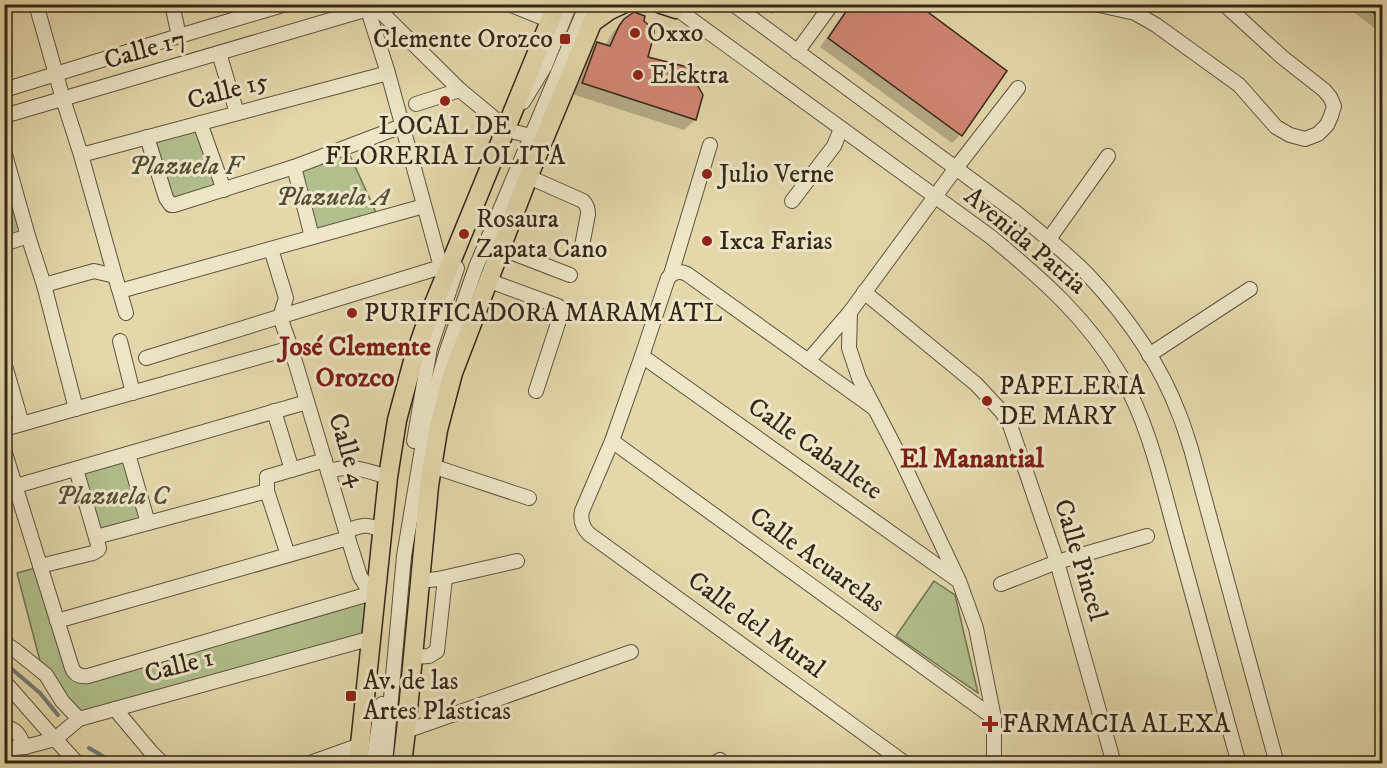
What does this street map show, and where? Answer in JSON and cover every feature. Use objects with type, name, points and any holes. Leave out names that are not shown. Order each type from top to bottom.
[{"type":"main road","points":[[402,764],[429,486],[438,430],[453,373],[529,177],[537,138],[590,13],[600,4]]},
{"type":"main road","points":[[590,13],[610,10],[623,4]]},
{"type":"main road","points":[[359,754],[372,638],[374,593],[397,420],[413,361],[428,318],[509,129],[554,13]]},
{"type":"street","points":[[36,4],[126,313]]},
{"type":"street","points":[[172,4],[179,36]]},
{"type":"street","points":[[4,90],[55,69],[179,36],[286,4]]},
{"type":"street","points":[[509,4],[554,13]]},
{"type":"street","points":[[374,764],[399,538],[430,348],[459,262],[509,129],[545,66],[570,4]]},
{"type":"street","name":"Avenida Patria","points":[[733,4],[1049,239],[1089,276],[1138,337],[1162,377],[1179,412],[1277,764]]},
{"type":"street","points":[[797,52],[832,4]]},
{"type":"street","points":[[1095,4],[1135,14],[1156,25],[1239,85],[1276,127],[1290,135],[1305,139],[1318,134],[1327,125],[1331,116],[1334,106],[1330,97],[1224,4]]},
{"type":"street","points":[[146,358],[441,267],[369,6]]},
{"type":"street","points":[[369,6],[460,90],[509,129],[537,138],[476,267],[446,353],[426,425],[404,556],[386,764]]},
{"type":"street","name":"Calle 17","points":[[4,116],[369,6]]},
{"type":"street","name":"Avenida Patria","points":[[669,6],[991,237],[1069,305],[1104,350],[1134,400],[1156,464],[1239,764]]},
{"type":"street","points":[[219,53],[237,113]]},
{"type":"street","name":"Calle 15","points":[[81,155],[388,73]]},
{"type":"street","points":[[808,361],[850,312],[934,197],[1018,88]]},
{"type":"street","points":[[416,104],[460,90]]},
{"type":"street","points":[[200,123],[224,190]]},
{"type":"street","points":[[147,137],[168,202],[171,205],[177,205],[294,166],[402,126]]},
{"type":"street","points":[[792,201],[834,146],[841,129]]},
{"type":"street","points":[[674,273],[710,145]]},
{"type":"street","points":[[4,151],[9,184],[44,285],[76,409]]},
{"type":"street","points":[[1049,239],[1108,156]]},
{"type":"street","points":[[294,166],[312,237]]},
{"type":"street","points":[[529,177],[583,201],[588,214],[582,246]]},
{"type":"street","points":[[120,291],[424,206]]},
{"type":"street","points":[[4,244],[28,236]]},
{"type":"street","points":[[500,248],[570,275]]},
{"type":"street","name":"Calle 4","points":[[271,249],[286,298],[280,316],[360,576],[374,593]]},
{"type":"street","points":[[44,285],[94,271],[115,276]]},
{"type":"street","points":[[612,441],[668,278],[681,271],[874,408]]},
{"type":"street","points":[[488,280],[560,308],[561,315],[536,391]]},
{"type":"street","points":[[1149,355],[1250,289]]},
{"type":"street","name":"Calle Pincel","points":[[864,292],[976,384],[1002,412],[1010,425],[1057,562],[1114,764]]},
{"type":"street","points":[[850,312],[849,348],[860,378],[959,581],[976,628],[994,718],[994,764]]},
{"type":"street","points":[[120,341],[133,393]]},
{"type":"street","points":[[4,429],[291,348]]},
{"type":"street","name":"Calle Caballete","points":[[642,356],[959,581]]},
{"type":"street","points":[[5,370],[22,424]]},
{"type":"street","points":[[16,486],[307,402]]},
{"type":"street","points":[[274,411],[292,470]]},
{"type":"street","name":"Calle del Mural","points":[[612,441],[582,511],[582,523],[589,534],[906,764]]},
{"type":"street","name":"Calle Acuarelas","points":[[612,441],[994,718]]},
{"type":"street","points":[[4,450],[57,621],[288,555],[347,535],[360,525],[371,525],[383,531]]},
{"type":"street","points":[[128,454],[148,523]]},
{"type":"street","points":[[288,555],[267,491],[267,477],[292,470],[326,466],[357,468],[388,477]]},
{"type":"street","points":[[432,466],[529,498]]},
{"type":"street","points":[[40,566],[98,550],[76,469]]},
{"type":"street","points":[[97,542],[148,523],[267,491]]},
{"type":"street","points":[[1001,584],[1057,562],[1147,536]]},
{"type":"street","points":[[420,581],[445,578],[517,561]]},
{"type":"street","points":[[413,657],[429,656],[437,651],[445,578]]},
{"type":"street","name":"Calle 1","points":[[57,621],[72,668],[83,677],[374,593]]},
{"type":"street","name":"Calle 1","points":[[4,749],[25,747],[55,739],[79,719],[372,638]]},
{"type":"street","points":[[4,643],[46,675],[62,701],[79,719]]},
{"type":"street","points":[[406,730],[631,652]]},
{"type":"street","points":[[4,681],[78,764]]},
{"type":"street","points":[[115,709],[163,764]]},
{"type":"street","points":[[4,727],[12,728],[17,732],[25,747]]},
{"type":"street","points":[[308,764],[359,754]]},
{"type":"street","points":[[713,764],[720,760],[724,764]]},
{"type":"green space","name":"Plazuela F","points":[[200,123],[224,190],[171,205],[147,137]]},
{"type":"green space","name":"Plazuela A","points":[[348,151],[379,219],[312,237],[291,172]]},
{"type":"green space","points":[[13,182],[28,236],[5,244],[5,185]]},
{"type":"green space","name":"Plazuela C","points":[[128,454],[148,523],[96,537],[76,469]]},
{"type":"green space","points":[[39,567],[55,622],[85,678],[364,598],[371,623],[371,637],[80,717],[65,701],[40,661],[17,573]]},
{"type":"green space","points":[[934,581],[955,595],[978,693],[896,636]]},
{"type":"building","points":[[851,4],[917,4],[1007,71],[962,136],[828,38]]},
{"type":"building","points":[[1362,4],[1383,4],[1383,20]]},
{"type":"building","name":"Elektra","points":[[634,12],[645,16],[644,21],[654,30],[648,57],[687,67],[703,95],[696,120],[582,83],[597,42],[610,46],[619,26]]},
{"type":"waterway","points":[[7,665],[40,693],[58,715]]},
{"type":"waterway","points":[[89,748],[116,764]]},
{"type":"railway","points":[[1380,764],[1382,737]]},
{"type":"place","name":"Oxxo","points":[[635,33]]},
{"type":"place","name":"Clemente Orozco","points":[[565,39]]},
{"type":"place","name":"Elektra","points":[[638,75]]},
{"type":"place","name":"LOCAL DE FLORERIA LOLITA","points":[[445,101]]},
{"type":"place","name":"Julio Verne","points":[[707,174]]},
{"type":"place","name":"Rosaura Zapata Cano","points":[[464,234]]},
{"type":"place","name":"Ixca Farias","points":[[707,241]]},
{"type":"place","name":"PURIFICADORA MARAM ATL","points":[[352,313]]},
{"type":"place","name":"PAPELERIA DE MARY","points":[[987,401]]},
{"type":"place","name":"Av. de las Artes Plásticas","points":[[351,696]]},
{"type":"place","name":"FARMACIA ALEXA","points":[[990,724]]},
{"type":"district","name":"José Clemente Orozco","points":[[355,362]]},
{"type":"district","name":"El Manantial","points":[[972,459]]}]
